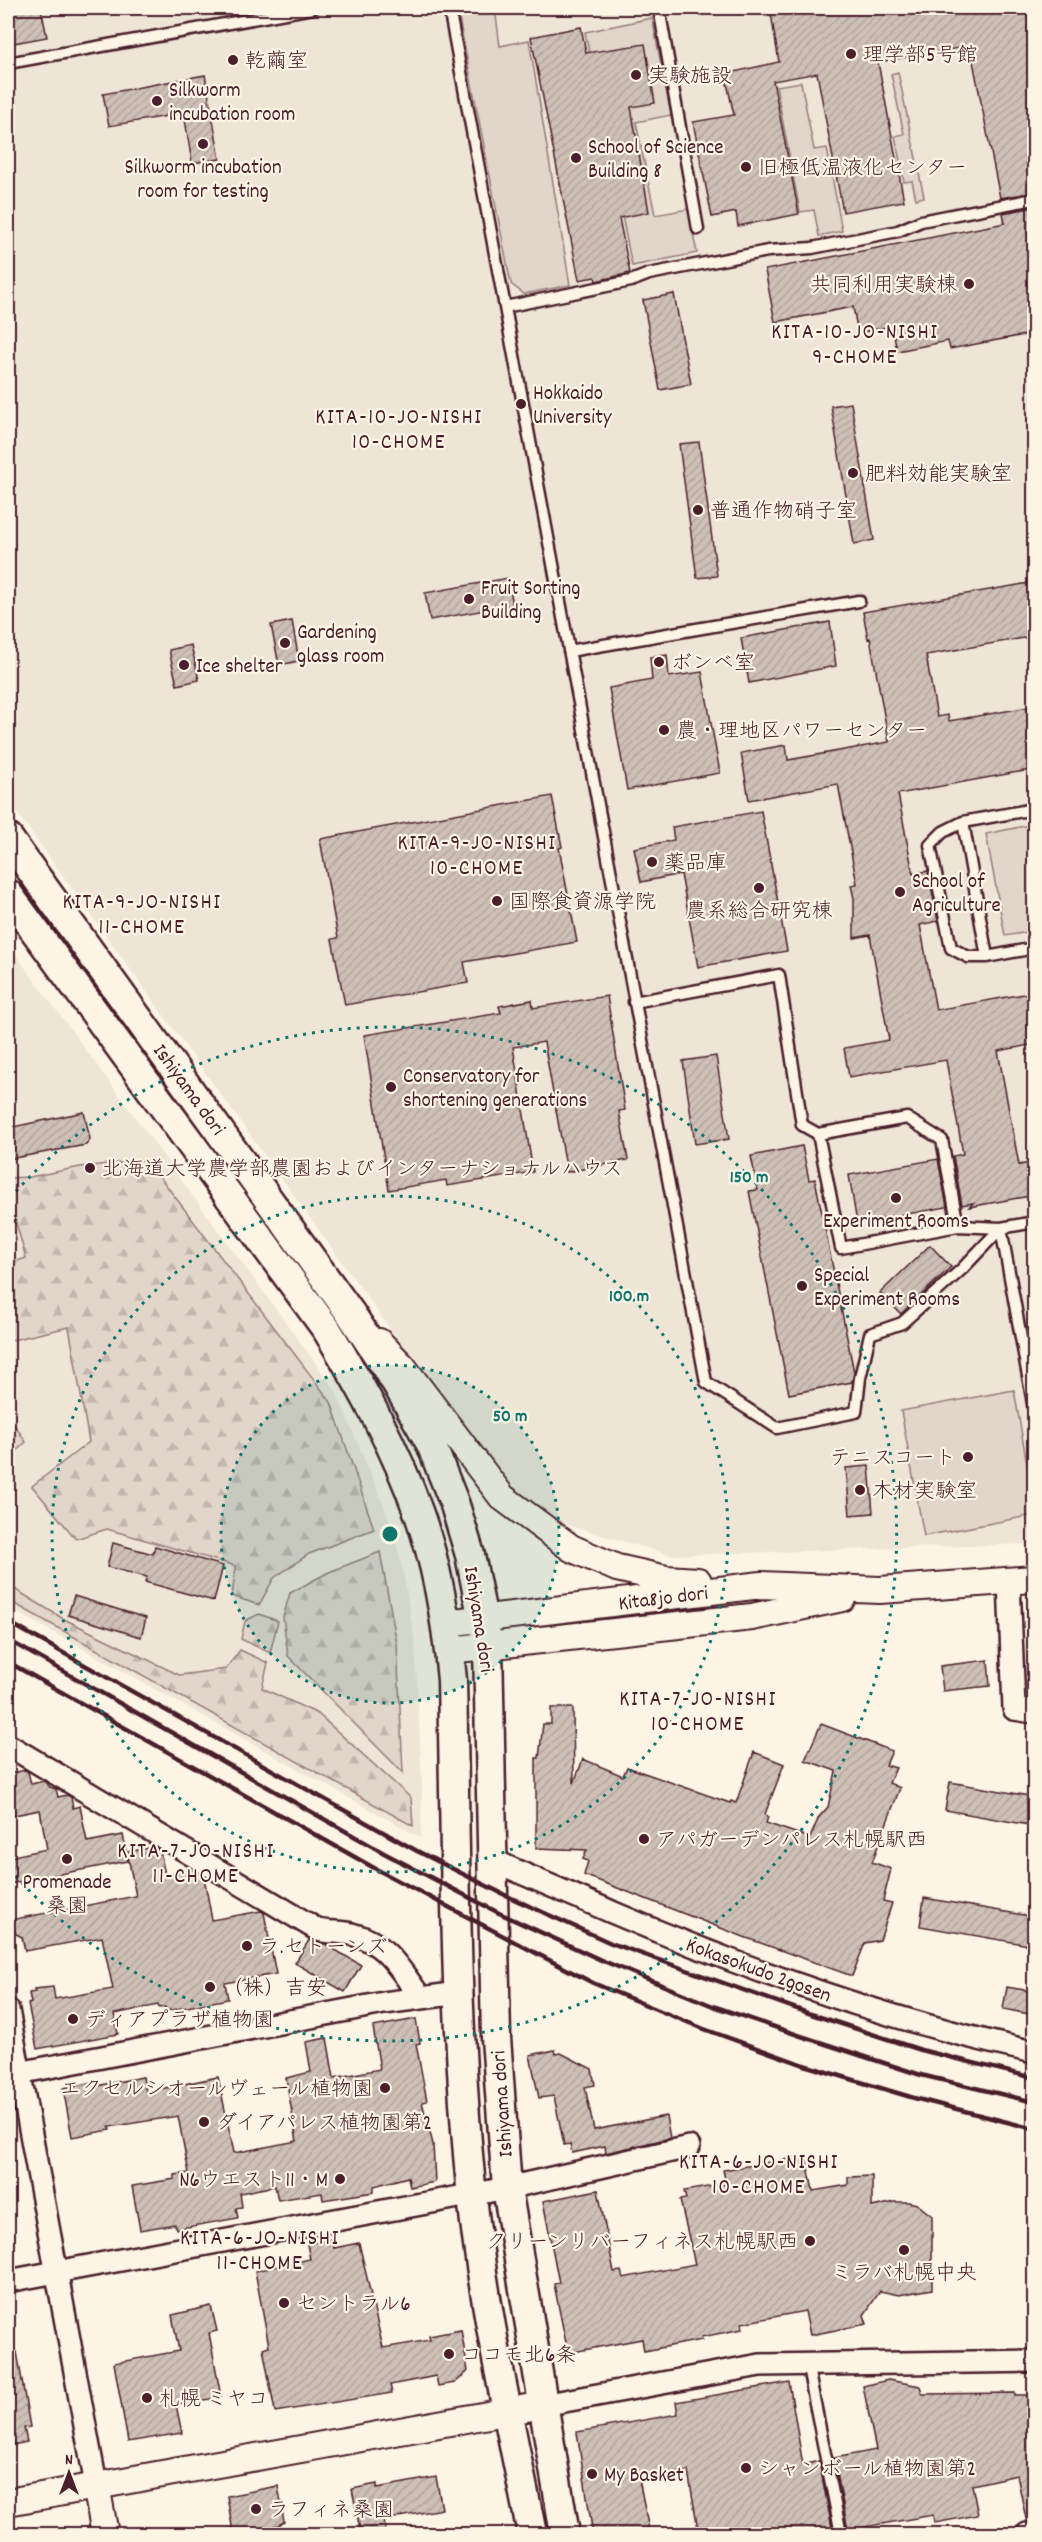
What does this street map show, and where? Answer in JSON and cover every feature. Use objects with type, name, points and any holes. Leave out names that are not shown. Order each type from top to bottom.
[{"type":"main road","name":"Ishiyama dori","points":[[8,838],[351,1314],[397,1384],[431,1444],[455,1505],[470,1555],[488,1646],[496,2038],[507,2188],[565,2535]]},
{"type":"main road","name":"Ishiyama dori","points":[[8,894],[327,1330],[366,1393],[419,1515],[434,1566],[447,1636],[452,1680],[459,1993],[472,2195],[482,2277],[532,2535]]},
{"type":"street","points":[[351,1314],[403,1367],[502,1497],[571,1548],[618,1568],[666,1580],[761,1585]]},
{"type":"street","name":"Kita8jo dori","points":[[447,1636],[483,1618],[761,1585],[880,1590],[1035,1579]]},
{"type":"street","points":[[1009,1581],[1014,1708],[1035,1712]]},
{"type":"street","name":"Kita8jo dori","points":[[447,1636],[488,1646],[606,1631],[752,1617],[880,1590]]},
{"type":"street","points":[[8,1745],[318,1929],[333,1934],[352,1934],[371,1940],[386,1952],[421,1998]]},
{"type":"street","name":"Kokasokudo 2gosen","points":[[493,1860],[709,1953],[832,1997],[942,2030],[1035,2052]]},
{"type":"street","points":[[13,2074],[373,2005],[459,1993]]},
{"type":"street","points":[[8,2010],[13,2074],[57,2272],[105,2535]]},
{"type":"street","points":[[8,2281],[472,2195],[689,2147]]},
{"type":"street","points":[[8,2502],[760,2365],[1035,2361]]},
{"type":"street","points":[[1027,2535],[1035,2533]]},
{"type":"lane","points":[[8,63],[313,8]]},
{"type":"lane","points":[[448,8],[705,1382],[777,1428],[856,1412],[860,1378],[870,1334],[903,1323],[962,1269],[1001,1228]]},
{"type":"lane","points":[[658,8],[698,229]]},
{"type":"lane","points":[[505,307],[631,281],[649,274],[768,252],[812,248],[898,231],[921,221],[1035,199]]},
{"type":"lane","points":[[569,651],[859,601]]},
{"type":"lane","points":[[1035,809],[963,822],[943,832],[930,845],[951,948],[968,957],[987,957],[1035,948]]},
{"type":"lane","points":[[963,822],[987,957]]},
{"type":"lane","points":[[634,1002],[779,975],[802,1125],[818,1134],[907,1118],[942,1140],[958,1226]]},
{"type":"lane","points":[[818,1134],[841,1248],[958,1226],[1001,1228],[1035,1222]]},
{"type":"lane","points":[[1001,1228],[1035,1408]]},
{"type":"lane","points":[[807,2363],[841,2535]]},
{"type":"shaded area","name":"Hokkaido University","points":[[8,8],[1034,8],[1034,1544],[671,1555],[566,1525],[498,1478],[8,800]]},
{"type":"shaded area","name":"北海道大学農学部農園およびインターナショナルハウス","points":[[8,944],[336,1391],[393,1528],[405,1582],[415,1643],[422,1783],[421,1838],[8,1607]]},
{"type":"green space","points":[[457,8],[495,8],[500,46],[529,40],[570,285],[524,294],[511,284]]},
{"type":"green space","points":[[652,18],[671,115],[636,122],[655,215],[688,209],[697,253],[632,266],[585,32]]},
{"type":"green space","points":[[898,72],[924,197],[916,199],[912,181],[904,182],[895,136],[904,134],[891,74]]},
{"type":"green space","points":[[801,82],[814,150],[827,148],[842,231],[819,236],[814,210],[800,212],[776,86]]},
{"type":"green space","points":[[1034,824],[1034,931],[1005,936],[986,834]]},
{"type":"green space","points":[[147,1160],[331,1402],[374,1529],[309,1554],[274,1578],[259,1605],[232,1596],[236,1566],[107,1529],[76,1539],[32,1486],[89,1442],[69,1327],[8,1341],[8,1264],[26,1258],[15,1219],[8,1221],[8,1178],[30,1177],[80,1167]]},
{"type":"green space","name":"テニスコート","points":[[1014,1390],[1034,1515],[924,1536],[901,1411]]},
{"type":"green space","points":[[8,1415],[26,1442],[8,1459]]},
{"type":"green space","points":[[380,1552],[397,1644],[403,1773],[288,1656],[283,1617],[290,1593],[329,1572]]},
{"type":"green space","points":[[8,1585],[62,1618],[179,1675],[226,1669],[240,1650],[268,1663],[262,1688],[318,1714],[411,1798],[413,1826],[8,1600]]},
{"type":"green space","points":[[259,1614],[278,1621],[270,1653],[241,1639],[245,1621]]},
{"type":"building","points":[[8,8],[41,8],[47,37],[8,44]]},
{"type":"building","points":[[770,8],[1035,8],[1035,34],[1031,35],[1035,53],[1035,192],[1000,198],[970,46],[878,62],[904,201],[843,212],[817,73],[773,81],[799,214],[738,226],[736,212],[712,217],[693,122],[734,115],[725,74],[779,62]]},
{"type":"building","points":[[581,27],[586,53],[645,44],[655,103],[631,107],[649,212],[619,218],[630,273],[596,281],[595,277],[579,280],[531,37]]},
{"type":"building","name":"Silkworm incubation room","points":[[205,75],[220,159],[192,163],[184,113],[109,126],[103,94]]},
{"type":"building","points":[[1035,207],[1035,333],[950,349],[948,341],[897,351],[892,326],[858,333],[853,307],[775,322],[765,270],[1005,223],[1003,213]]},
{"type":"building","points":[[674,294],[691,384],[660,390],[643,300]]},
{"type":"building","name":"肥料効能実験室","points":[[851,403],[874,540],[854,544],[831,406]]},
{"type":"building","name":"普通作物硝子室","points":[[699,442],[717,576],[697,578],[679,444]]},
{"type":"building","name":"Fruit Sorting Building","points":[[508,578],[513,605],[430,620],[425,593]]},
{"type":"building","name":"School of Agriculture","points":[[1035,582],[1035,636],[926,655],[937,717],[948,715],[949,721],[1035,706],[1035,769],[898,794],[913,874],[928,871],[938,921],[920,925],[936,1010],[1035,992],[1035,1044],[998,1051],[1019,1165],[1035,1162],[1035,1195],[969,1207],[973,1203],[962,1205],[953,1156],[963,1154],[946,1060],[849,1077],[844,1048],[889,1040],[870,935],[854,938],[854,898],[851,885],[857,884],[838,784],[749,800],[741,753],[786,745],[788,760],[889,742],[863,612]]},
{"type":"building","name":"Gardening glass room","points":[[292,621],[299,661],[279,665],[271,625]]},
{"type":"building","points":[[830,622],[836,666],[749,683],[741,638]]},
{"type":"building","name":"Ice shelter","points":[[191,645],[199,680],[177,685],[169,650]]},
{"type":"building","name":"農・理地区パワーセンター","points":[[667,655],[669,677],[702,672],[720,773],[627,790],[609,688],[652,680],[650,657]]},
{"type":"building","name":"国際食資源学院","points":[[552,796],[562,847],[559,848],[577,942],[464,962],[468,983],[345,1005],[332,939],[338,938],[320,839]]},
{"type":"building","name":"農系総合研究棟","points":[[761,811],[787,951],[698,967],[681,874],[641,882],[634,848],[674,840],[672,827]]},
{"type":"building","name":"Conservatory for shortening generations","points":[[607,996],[625,1110],[619,1111],[628,1160],[567,1172],[544,1042],[513,1047],[533,1172],[447,1186],[446,1180],[389,1190],[364,1035],[501,1013],[499,1006],[532,1000],[533,1008]]},
{"type":"building","points":[[716,1056],[729,1139],[695,1144],[683,1061]]},
{"type":"building","points":[[84,1112],[90,1139],[86,1145],[8,1159],[8,1128]]},
{"type":"building","name":"Special Experiment Rooms","points":[[802,1146],[809,1180],[815,1179],[854,1372],[852,1382],[789,1394],[749,1191],[758,1190],[751,1156]]},
{"type":"building","name":"Experiment Rooms","points":[[938,1159],[947,1207],[857,1223],[849,1175]]},
{"type":"building","points":[[930,1245],[951,1267],[901,1314],[880,1293]]},
{"type":"building","name":"木材実験室","points":[[869,1466],[873,1513],[850,1515],[846,1468]]},
{"type":"building","points":[[113,1543],[153,1554],[155,1546],[223,1566],[214,1601],[145,1582],[147,1577],[107,1567]]},
{"type":"building","points":[[74,1596],[146,1618],[141,1637],[68,1615]]},
{"type":"building","points":[[988,1660],[990,1686],[943,1691],[940,1666]]},
{"type":"building","points":[[551,1708],[573,1708],[574,1783],[583,1759],[623,1776],[627,1767],[730,1803],[731,1801],[736,1803],[754,1752],[784,1764],[765,1814],[768,1817],[766,1823],[810,1838],[819,1817],[828,1807],[836,1771],[805,1760],[821,1724],[892,1751],[886,1765],[896,1768],[889,1783],[900,1788],[872,1862],[891,1869],[883,1901],[892,1903],[880,1940],[865,1943],[852,1976],[584,1875],[588,1861],[583,1859],[587,1850],[536,1848],[536,1758],[539,1758],[543,1724],[551,1724]]},
{"type":"building","points":[[25,1770],[28,1772],[31,1784],[44,1781],[56,1789],[58,1797],[67,1795],[71,1797],[73,1808],[80,1806],[87,1842],[123,1835],[128,1861],[8,1884],[8,1857],[47,1849],[40,1810],[9,1816],[8,1774]]},
{"type":"building","points":[[950,1782],[1035,1797],[1035,1826],[945,1810]]},
{"type":"building","points":[[154,1847],[160,1851],[165,1875],[193,1870],[204,1877],[212,1920],[261,1911],[264,1913],[276,1974],[225,1983],[228,1999],[167,2011],[165,2007],[159,2008],[158,2005],[114,2014],[118,2034],[37,2049],[28,2004],[31,2003],[29,1993],[35,1992],[34,1989],[53,1987],[55,1999],[113,1989],[102,1937],[25,1951],[22,1937],[16,1934],[10,1920],[136,1896],[127,1852]]},
{"type":"building","points":[[924,1898],[1035,1917],[1035,1946],[920,1926]]},
{"type":"building","points":[[309,1940],[325,1944],[361,1965],[345,1992],[295,1963]]},
{"type":"building","points":[[1007,1987],[1035,1992],[1035,2015],[1003,2009]]},
{"type":"building","points":[[416,2019],[420,2043],[416,2044],[427,2101],[422,2102],[433,2144],[435,2182],[410,2187],[408,2177],[374,2186],[374,2192],[323,2200],[322,2193],[278,2200],[275,2186],[240,2193],[242,2207],[236,2208],[238,2218],[176,2229],[175,2224],[140,2230],[132,2186],[175,2179],[175,2175],[189,2173],[178,2116],[109,2127],[110,2130],[72,2137],[63,2088],[96,2082],[96,2086],[143,2077],[146,2092],[218,2077],[234,2153],[297,2141],[286,2078],[311,2072],[306,2042],[327,2038],[334,2078],[380,2069],[373,2027]]},
{"type":"building","points":[[555,2050],[556,2054],[561,2053],[592,2069],[595,2085],[585,2087],[594,2130],[666,2116],[670,2138],[606,2153],[605,2146],[572,2153],[570,2144],[564,2145],[554,2096],[539,2098],[530,2055]]},
{"type":"building","points":[[806,2156],[813,2191],[848,2185],[848,2177],[872,2176],[872,2207],[908,2202],[917,2204],[932,2216],[932,2289],[899,2295],[880,2291],[864,2315],[867,2324],[810,2335],[805,2311],[742,2323],[743,2329],[701,2337],[702,2340],[644,2351],[642,2339],[568,2353],[554,2284],[559,2283],[543,2201],[598,2190],[614,2272],[621,2271],[623,2278],[695,2264],[680,2200],[686,2199],[684,2191],[726,2184],[723,2170]]},
{"type":"building","points":[[332,2239],[334,2248],[359,2243],[383,2348],[430,2340],[429,2336],[461,2330],[468,2371],[455,2383],[438,2386],[436,2376],[390,2385],[392,2393],[275,2412],[263,2348],[269,2346],[255,2271],[310,2259],[307,2244]]},
{"type":"building","points":[[211,2306],[217,2331],[209,2333],[221,2397],[176,2405],[182,2433],[128,2442],[114,2363],[179,2351],[172,2315]]},
{"type":"building","points":[[17,2352],[30,2427],[24,2428],[27,2442],[8,2446],[8,2353]]},
{"type":"building","points":[[888,2380],[920,2386],[922,2394],[1015,2393],[1015,2395],[1035,2395],[1035,2518],[1026,2519],[1017,2475],[972,2485],[978,2515],[935,2523],[933,2515],[848,2530],[834,2458],[876,2450],[863,2386]]},
{"type":"building","name":"シャンボール植物園第2","points":[[789,2382],[803,2465],[819,2461],[833,2533],[699,2535],[688,2471],[639,2479],[650,2535],[593,2535],[577,2432],[678,2414],[676,2402]]},
{"type":"building","points":[[436,2477],[442,2509],[384,2520],[386,2535],[361,2535],[352,2489],[377,2484],[377,2488]]},
{"type":"building","name":"ラフィネ桑園","points":[[278,2486],[284,2522],[276,2526],[233,2532],[227,2496]]},
{"type":"railway","points":[[8,1622],[417,1851],[507,1896],[611,1943],[811,2014],[921,2050],[1034,2078]]},
{"type":"railway","points":[[8,1640],[384,1853],[499,1913],[601,1960],[713,2006],[801,2036],[921,2075],[1034,2102]]},
{"type":"railway","points":[[8,1662],[376,1869],[593,1983],[704,2029],[804,2065],[914,2098],[1034,2129]]},
{"type":"place","name":"理学部5号館","points":[[851,54]]},
{"type":"place","name":"乾繭室","points":[[233,60]]},
{"type":"place","name":"実験施設","points":[[636,75]]},
{"type":"place","name":"Silkworm incubation room","points":[[157,101]]},
{"type":"place","name":"Silkworm incubation room for testing","points":[[203,144]]},
{"type":"place","name":"School of Science Building 8","points":[[576,158]]},
{"type":"place","name":"旧極低温液化センター","points":[[746,167]]},
{"type":"place","name":"共同利用実験棟","points":[[969,284]]},
{"type":"place","name":"Hokkaido University","points":[[521,404]]},
{"type":"place","name":"肥料効能実験室","points":[[853,473]]},
{"type":"place","name":"普通作物硝子室","points":[[698,510]]},
{"type":"place","name":"Fruit Sorting Building","points":[[469,599]]},
{"type":"place","name":"Gardening glass room","points":[[285,643]]},
{"type":"place","name":"ボンベ室","points":[[659,662]]},
{"type":"place","name":"Ice shelter","points":[[184,665]]},
{"type":"place","name":"農・理地区パワーセンター","points":[[664,730]]},
{"type":"place","name":"薬品庫","points":[[652,862]]},
{"type":"place","name":"農系総合研究棟","points":[[759,888]]},
{"type":"place","name":"School of Agriculture","points":[[900,892]]},
{"type":"place","name":"国際食資源学院","points":[[497,901]]},
{"type":"place","name":"Conservatory for shortening generations","points":[[391,1087]]},
{"type":"place","name":"北海道大学農学部農園およびインターナショナルハウス","points":[[90,1168]]},
{"type":"place","name":"Experiment Rooms","points":[[896,1198]]},
{"type":"place","name":"Special Experiment Rooms","points":[[802,1286]]},
{"type":"place","name":"テニスコート","points":[[968,1457]]},
{"type":"place","name":"木材実験室","points":[[860,1490]]},
{"type":"place","name":"アパガーデンパレス札幌駅西","points":[[644,1839]]},
{"type":"place","name":"Promenade 桑園","points":[[67,1859]]},
{"type":"place","name":"ラ.セトーンズ","points":[[247,1946]]},
{"type":"place","name":"（株）吉安","points":[[210,1987]]},
{"type":"place","name":"ディアプラザ植物園","points":[[73,2019]]},
{"type":"place","name":"エクセルシオールヴェール植物園","points":[[385,2088]]},
{"type":"place","name":"ダイアパレス植物園第2","points":[[204,2122]]},
{"type":"place","name":"N6ウエスト11・M","points":[[340,2179]]},
{"type":"place","name":"クリーンリバーフィネス札幌駅西","points":[[810,2241]]},
{"type":"place","name":"ミラバ札幌中央","points":[[904,2250]]},
{"type":"place","name":"セントラル6","points":[[284,2303]]},
{"type":"place","name":"ココモ北6条","points":[[449,2354]]},
{"type":"place","name":"札幌 ミヤコ","points":[[147,2398]]},
{"type":"place","name":"シャンボール植物園第2","points":[[746,2468]]},
{"type":"place","name":"My Basket","points":[[592,2474]]},
{"type":"place","name":"ラフィネ桑園","points":[[256,2509]]},
{"type":"district","name":"KITA-10-JO-NISHI 9-CHOME","points":[[855,342]]},
{"type":"district","name":"KITA-10-JO-NISHI 10-CHOME","points":[[399,428]]},
{"type":"district","name":"KITA-9-JO-NISHI 10-CHOME","points":[[477,854]]},
{"type":"district","name":"KITA-9-JO-NISHI 11-CHOME","points":[[142,912]]},
{"type":"district","name":"KITA-7-JO-NISHI 10-CHOME","points":[[698,1710]]},
{"type":"district","name":"KITA-7-JO-NISHI 11-CHOME","points":[[196,1862]]},
{"type":"district","name":"KITA-6-JO-NISHI 10-CHOME","points":[[759,2172]]},
{"type":"district","name":"KITA-6-JO-NISHI 11-CHOME","points":[[260,2248]]}]
